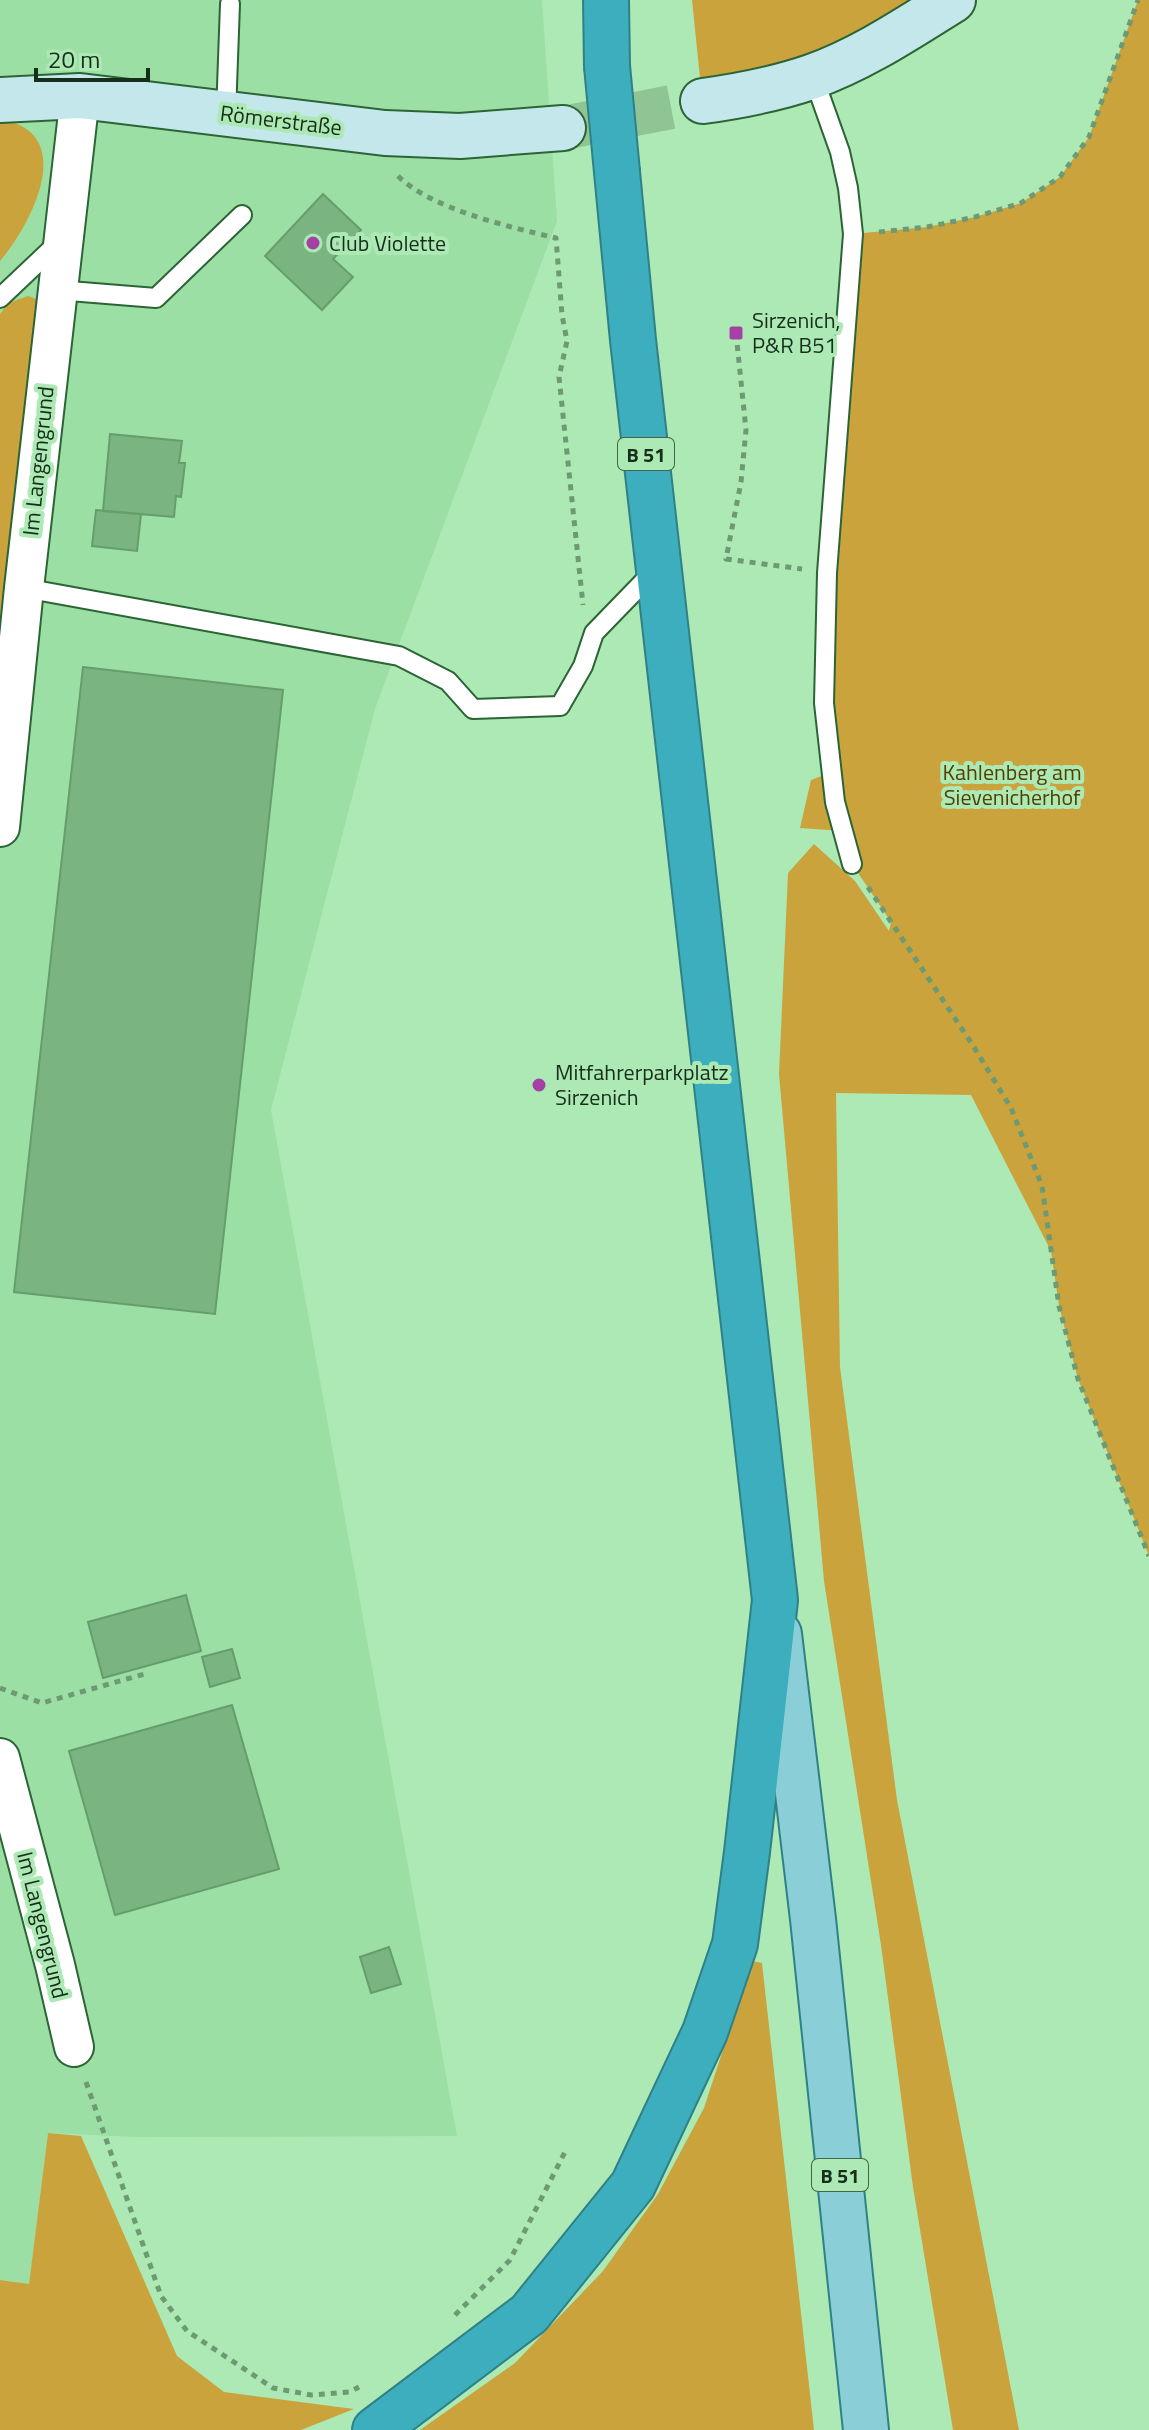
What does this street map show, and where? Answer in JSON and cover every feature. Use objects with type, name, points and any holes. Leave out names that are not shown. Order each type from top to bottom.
[{"type":"highway","name":"B 51","points":[[606,0],[607,66],[658,567],[775,1600]]},
{"type":"highway","points":[[375,2430],[529,2314],[633,2185],[705,2032],[735,1944],[775,1600]]},
{"type":"main road","name":"B 51","points":[[775,1600],[813,1919],[866,2430]]},
{"type":"street","points":[[703,101],[747,95],[813,76],[875,47],[953,0]]},
{"type":"street","name":"Römerstraße","points":[[0,100],[80,96],[385,133],[460,136],[563,128]]},
{"type":"street","name":"Im Langengrund","points":[[0,827],[80,96]]},
{"type":"street","name":"Im Langengrund","points":[[0,1758],[74,2047]]},
{"type":"lane","points":[[226,114],[230,4]]},
{"type":"lane","points":[[813,76],[840,152],[853,234],[827,573],[824,703],[835,802],[852,864]]},
{"type":"lane","points":[[57,290],[156,298],[242,215]]},
{"type":"lane","points":[[0,298],[63,238]]},
{"type":"lane","points":[[24,588],[399,656],[448,681],[473,709],[560,706],[583,666],[594,633],[658,567]]},
{"type":"path","points":[[853,234],[927,227],[975,217],[1021,203],[1060,177],[1089,137],[1138,0]]},
{"type":"path","points":[[385,133],[383,161],[405,183],[462,211],[556,238],[567,341],[559,377],[584,611],[594,633]]},
{"type":"path","points":[[736,333],[746,430],[741,482],[726,559],[827,573]]},
{"type":"path","points":[[852,864],[1011,1108],[1042,1186],[1059,1306],[1078,1379],[1149,1556]]},
{"type":"path","points":[[0,1688],[42,1703],[148,1673]]},
{"type":"path","points":[[74,2047],[161,2296],[187,2331],[273,2388],[311,2395],[349,2392],[363,2386]]},
{"type":"path","points":[[447,2323],[510,2260],[567,2148]]},
{"type":"shaded area","points":[[0,0],[542,0],[557,221],[375,709],[271,1110],[457,2136],[137,2137],[48,2133],[29,2284],[0,2280]]},
{"type":"green space","points":[[692,0],[921,0],[855,37],[780,65],[700,78]]},
{"type":"green space","name":"Kahlenberg am Sievenicherhof","points":[[1138,0],[1149,0],[1149,1556],[1078,1379],[1059,1306],[1051,1251],[971,1095],[836,1093],[840,1367],[897,1800],[1019,2430],[953,2430],[913,2187],[881,1945],[824,1581],[779,1074],[788,873],[814,844],[855,881],[889,931],[891,922],[852,864],[843,831],[800,828],[811,780],[832,772],[824,703],[853,234],[927,227],[975,217],[1021,203],[1060,177],[1089,137]]},
{"type":"green space","points":[[8,121],[29,131],[40,146],[43,164],[41,185],[33,207],[12,246],[0,261],[0,122]]},
{"type":"green space","points":[[28,296],[39,300],[0,674],[0,314],[8,303]]},
{"type":"green space","points":[[752,1961],[762,1963],[814,2430],[420,2430],[515,2363],[603,2271],[658,2194],[704,2108]]},
{"type":"green space","points":[[48,2133],[81,2136],[177,2356],[224,2392],[354,2409],[301,2430],[0,2430],[0,2280],[29,2284]]},
{"type":"building","name":"Club Violette","points":[[323,194],[361,230],[333,259],[353,277],[322,310],[265,256]]},
{"type":"building","points":[[110,434],[182,441],[179,463],[185,463],[181,497],[176,496],[174,517],[103,511]]},
{"type":"building","points":[[96,510],[141,514],[137,551],[92,546]]},
{"type":"building","points":[[83,667],[283,690],[215,1314],[14,1292]]},
{"type":"building","points":[[186,1595],[201,1651],[103,1678],[88,1622]]},
{"type":"building","points":[[232,1649],[240,1678],[210,1687],[202,1657]]},
{"type":"building","points":[[232,1705],[279,1869],[115,1915],[69,1751]]},
{"type":"building","points":[[389,1947],[401,1984],[371,1993],[360,1957]]},
{"type":"tunnel","points":[[563,128],[703,101]]},
{"type":"place","name":"Club Violette","points":[[313,243]]},
{"type":"place","name":"Sirzenich, P&R B51","points":[[736,333]]},
{"type":"place","name":"Mitfahrerparkplatz Sirzenich","points":[[539,1085]]}]
